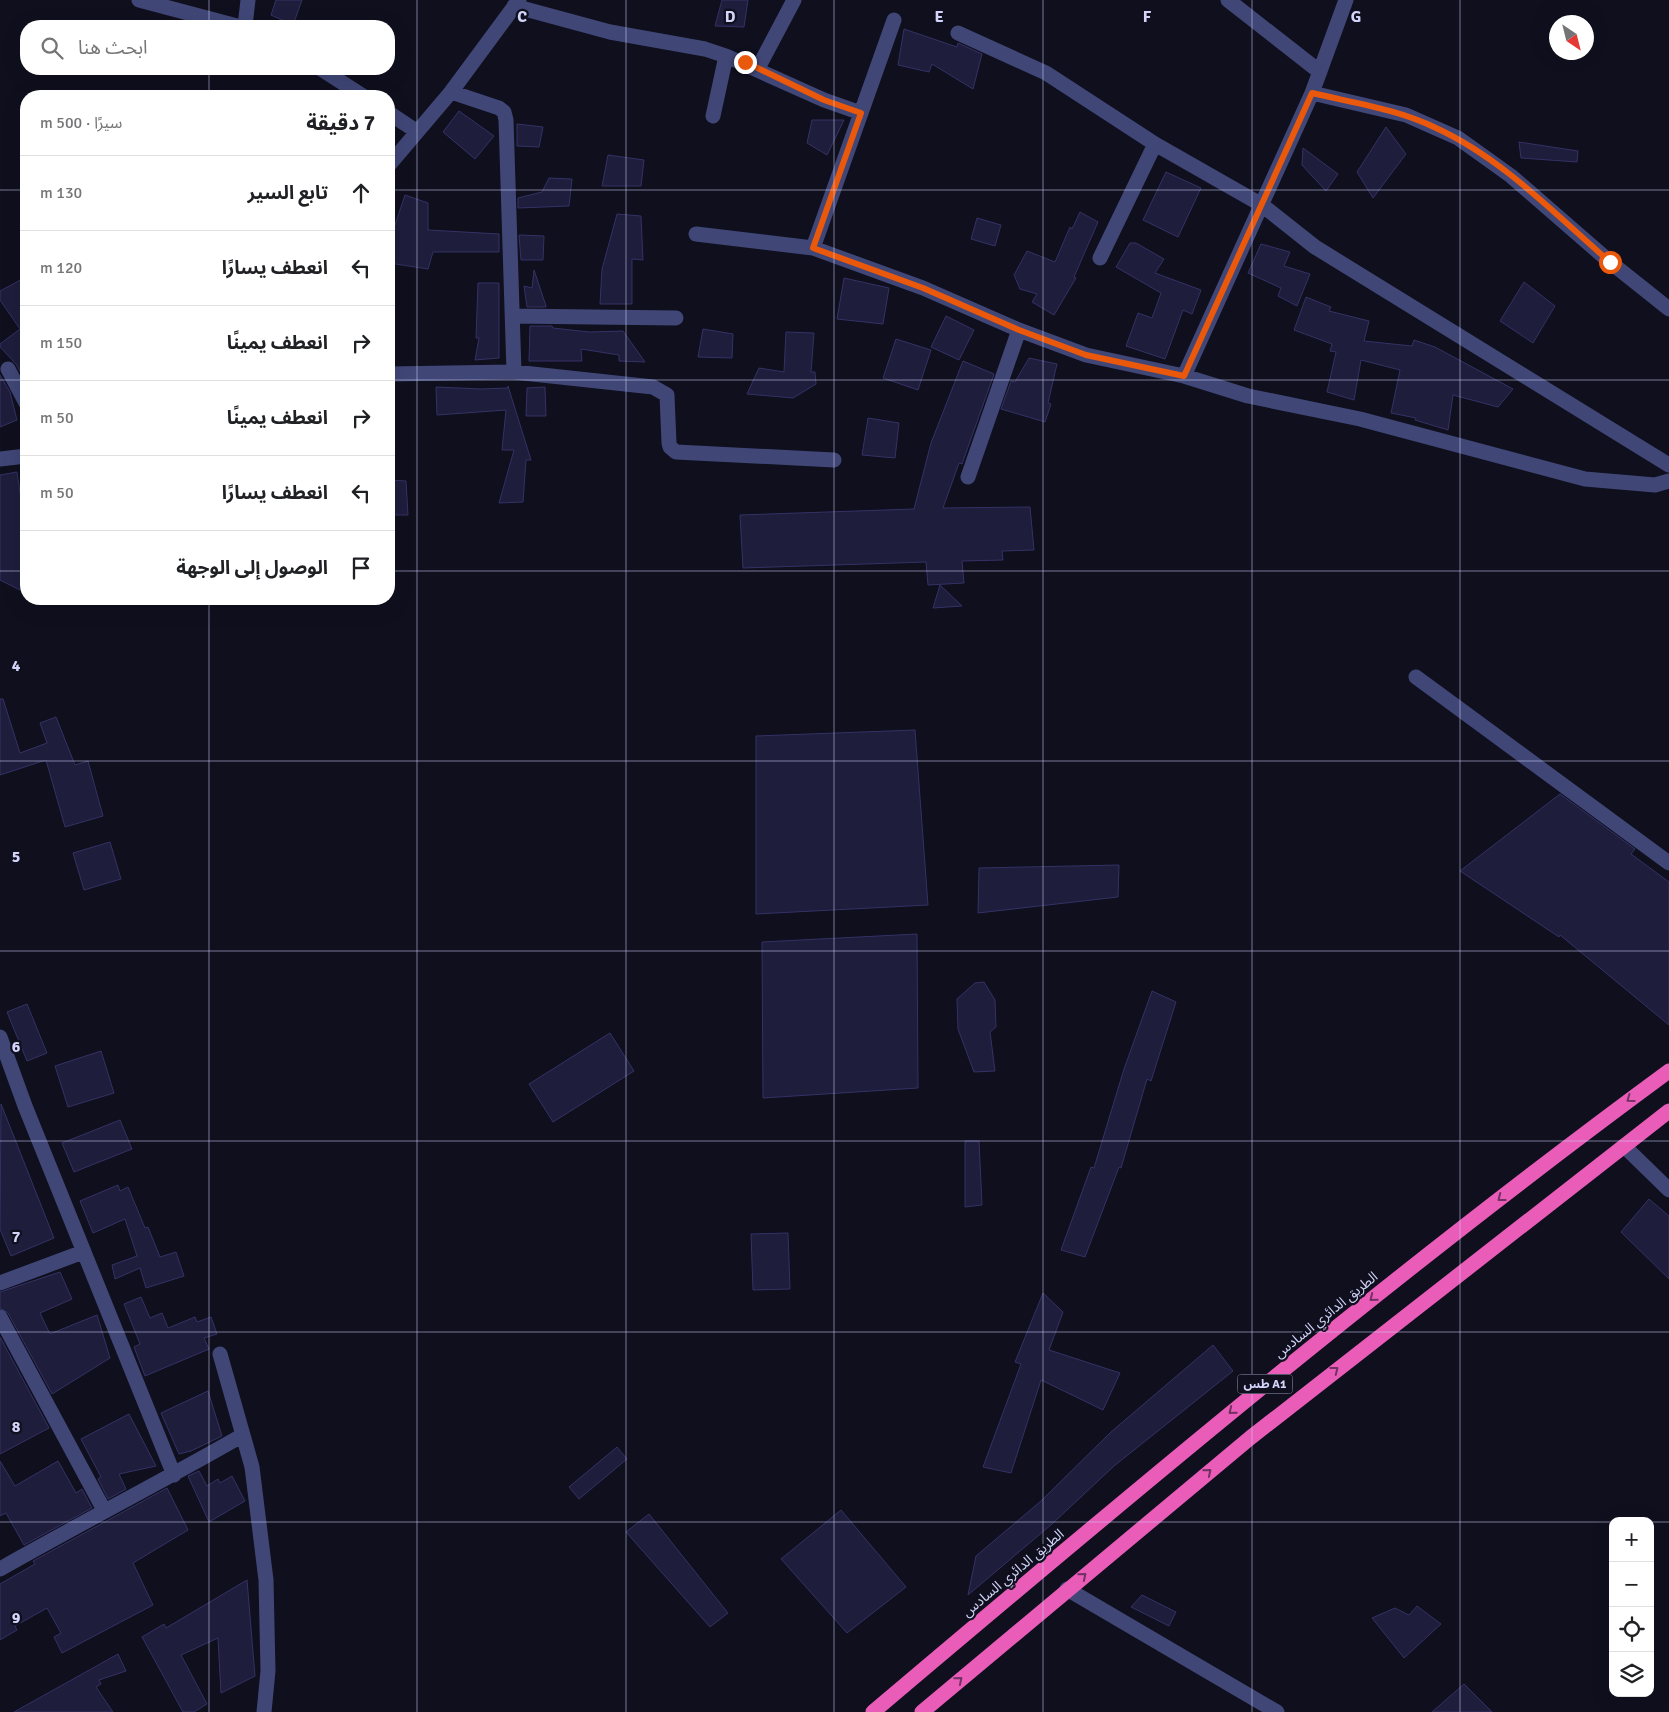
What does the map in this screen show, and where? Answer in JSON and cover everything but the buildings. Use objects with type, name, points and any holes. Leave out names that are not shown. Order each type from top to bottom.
[{"type":"highway","name":"الطريق الدائري السادس","points":[[873,1712],[1229,1414],[1428,1255],[1669,1070]]},
{"type":"highway","name":"طس A1","points":[[922,1712],[1067,1589],[1265,1426],[1669,1112]]},
{"type":"street","points":[[139,0],[214,20]]},
{"type":"street","points":[[246,20],[248,0]]},
{"type":"street","points":[[758,68],[794,0]]},
{"type":"street","points":[[1228,0],[1320,72]]},
{"type":"street","points":[[1184,376],[1312,93],[1346,0]]},
{"type":"street","points":[[395,157],[451,92],[517,3],[610,32],[705,49],[758,68],[824,100],[861,113]]},
{"type":"street","points":[[813,248],[894,20]]},
{"type":"street","points":[[958,33],[1046,73],[1155,144],[1262,205],[1315,247],[1669,465]]},
{"type":"street","points":[[713,116],[726,56]]},
{"type":"street","points":[[330,75],[353,90]]},
{"type":"street","points":[[451,92],[499,108],[504,112],[506,120],[514,372]]},
{"type":"street","points":[[1312,93],[1406,115],[1458,138],[1511,176],[1610,262],[1669,309]]},
{"type":"street","points":[[395,118],[416,131]]},
{"type":"street","points":[[1100,258],[1155,144]]},
{"type":"street","points":[[696,234],[813,248],[923,288],[1019,330],[1086,355],[1184,376],[1248,396],[1360,419],[1585,479],[1655,485],[1669,481]]},
{"type":"street","points":[[512,316],[676,318]]},
{"type":"street","points":[[968,477],[1019,330]]},
{"type":"street","points":[[8,369],[20,392]]},
{"type":"street","points":[[395,374],[514,372],[658,388],[667,395],[669,443],[676,452],[834,460]]},
{"type":"street","points":[[0,459],[20,457]]},
{"type":"street","points":[[1416,677],[1669,863]]},
{"type":"street","points":[[0,1037],[16,1084],[174,1475]]},
{"type":"street","points":[[1624,1146],[1669,1190]]},
{"type":"street","points":[[0,1283],[83,1252]]},
{"type":"street","points":[[0,1317],[104,1510]]},
{"type":"street","points":[[220,1354],[252,1468],[266,1580],[268,1672],[262,1711]]},
{"type":"street","points":[[0,1569],[104,1510],[174,1475],[243,1435]]},
{"type":"street","points":[[1067,1589],[1277,1712]]},
{"type":"route","points":[[745,62],[824,100],[843,105],[861,113],[813,248],[923,288],[1019,330],[1086,355],[1184,376],[1312,93],[1406,115],[1458,138],[1511,176],[1610,262]]}]
